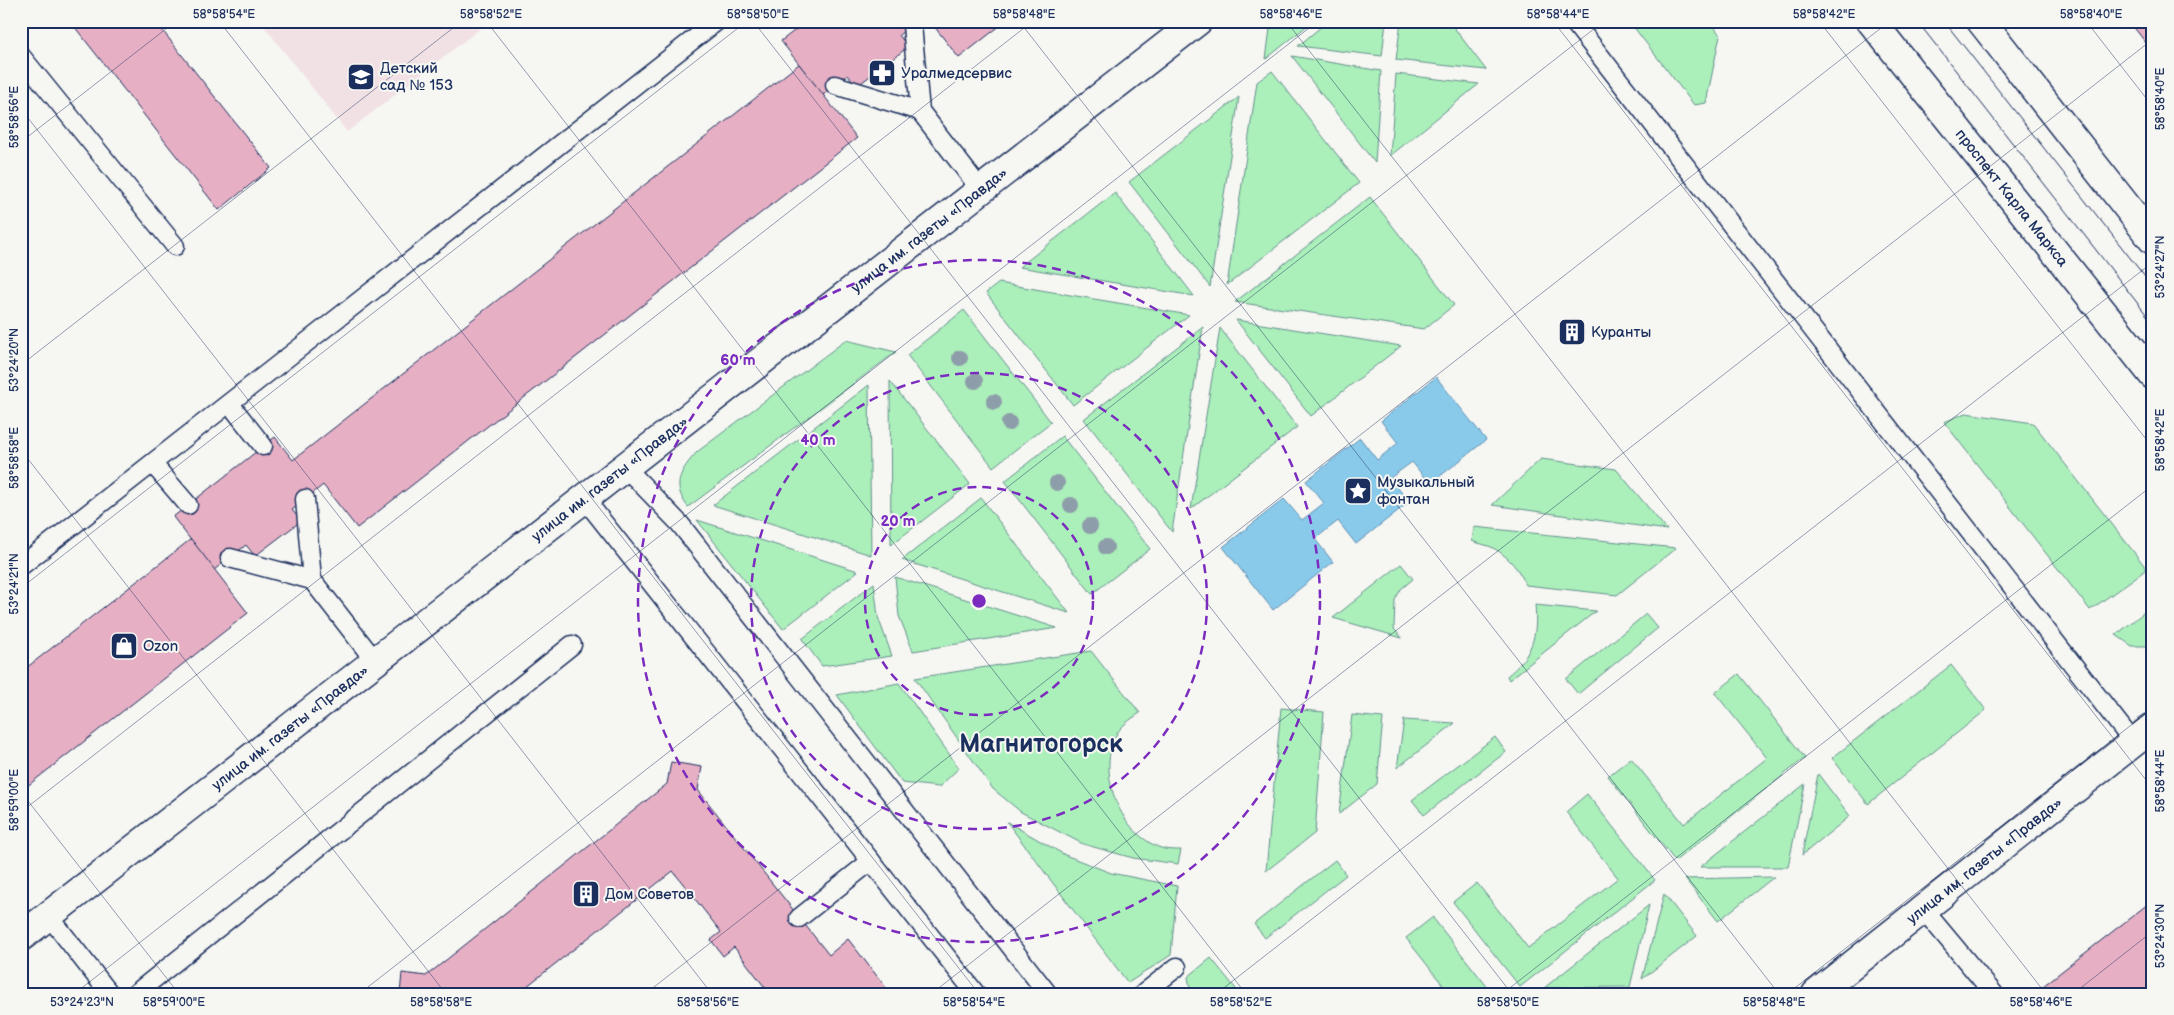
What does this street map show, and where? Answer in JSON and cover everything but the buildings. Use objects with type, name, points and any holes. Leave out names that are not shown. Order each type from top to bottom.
[{"type":"street","name":"улица им. газеты «Правда»","points":[[21,937],[1198,21]]},
{"type":"street","name":"проспект Карла Маркса","points":[[1871,21],[2153,375]]},
{"type":"street","points":[[1980,21],[2153,240]]},
{"type":"street","name":"улица им. газеты «Правда»","points":[[1816,994],[2143,734]]},
{"type":"lane","points":[[21,566],[717,21]]},
{"type":"lane","points":[[1573,21],[2143,734]]},
{"type":"lane","points":[[912,25],[920,111],[981,190]]},
{"type":"lane","points":[[21,56],[175,246]]},
{"type":"lane","points":[[835,85],[920,111]]},
{"type":"lane","points":[[230,404],[263,446]]},
{"type":"lane","points":[[153,464],[188,505]]},
{"type":"lane","points":[[625,467],[680,524],[1048,994]]},
{"type":"lane","points":[[584,498],[976,994]]},
{"type":"lane","points":[[305,499],[312,580],[375,661]]},
{"type":"lane","points":[[230,558],[312,580]]},
{"type":"lane","points":[[135,994],[572,644]]},
{"type":"lane","points":[[800,918],[871,861]]},
{"type":"lane","points":[[1923,909],[1994,994]]},
{"type":"lane","points":[[48,916],[110,994]]},
{"type":"lane","points":[[1143,994],[1177,968]]},
{"type":"shaded area","name":"Детский сад № 153","points":[[260,21],[490,21],[347,132]]},
{"type":"green space","points":[[1271,21],[1313,21],[1266,59]]},
{"type":"green space","points":[[1328,21],[1386,21],[1382,56],[1298,46]]},
{"type":"green space","points":[[1401,21],[1449,21],[1486,70],[1396,60]]},
{"type":"green space","points":[[1629,21],[1710,21],[1720,35],[1706,103],[1694,105]]},
{"type":"green space","points":[[1292,56],[1381,71],[1375,163]]},
{"type":"green space","points":[[1272,71],[1359,183],[1227,285],[1257,82]]},
{"type":"green space","points":[[1396,74],[1479,84],[1390,156]]},
{"type":"green space","points":[[1239,97],[1210,287],[1129,182]]},
{"type":"green space","points":[[1115,193],[1194,296],[1019,267]]},
{"type":"green space","points":[[1370,197],[1454,305],[1424,329],[1235,302]]},
{"type":"green space","points":[[999,283],[1189,315],[1073,405],[986,293]]},
{"type":"green space","points":[[964,310],[1051,422],[993,467],[907,355]]},
{"type":"green space","points":[[1236,320],[1401,346],[1311,416]]},
{"type":"green space","points":[[1203,327],[1172,532],[1084,419]]},
{"type":"green space","points":[[1220,328],[1297,427],[1191,509]]},
{"type":"green space","points":[[846,340],[896,352],[688,507],[680,492],[680,478],[682,472],[697,452]]},
{"type":"green space","points":[[890,381],[970,484],[891,545]]},
{"type":"green space","points":[[869,385],[871,555],[713,505]]},
{"type":"green space","points":[[1966,413],[2033,423],[2147,569],[2090,610],[1944,422]]},
{"type":"green space","points":[[1062,436],[1150,549],[1092,594],[1005,481]]},
{"type":"green space","points":[[1541,459],[1616,469],[1667,530],[1492,505]]},
{"type":"green space","points":[[981,498],[1069,613],[902,560]]},
{"type":"green space","points":[[697,520],[858,571],[783,629]]},
{"type":"green space","points":[[1474,527],[1676,548],[1617,595],[1526,585],[1521,575],[1505,556],[1493,548],[1472,541]]},
{"type":"green space","points":[[1401,564],[1413,579],[1401,589],[1395,600],[1394,629],[1402,638],[1333,618]]},
{"type":"green space","points":[[895,577],[1057,628],[913,651],[899,616]]},
{"type":"green space","points":[[874,583],[878,617],[892,656],[822,666],[802,639]]},
{"type":"green space","points":[[1535,605],[1596,611],[1509,680],[1507,676],[1522,661],[1532,645],[1536,616]]},
{"type":"green space","points":[[2153,605],[2153,646],[2132,646],[2116,635]]},
{"type":"green space","points":[[1646,614],[1658,628],[1578,694],[1566,679]]},
{"type":"green space","points":[[1091,651],[1140,713],[1120,729],[1110,752],[1111,786],[1116,802],[1134,830],[1147,841],[1163,849],[1181,850],[1178,864],[1133,858],[1083,844],[1021,812],[993,789],[915,678]]},
{"type":"green space","points":[[1951,665],[1986,710],[1868,804],[1832,758]]},
{"type":"green space","points":[[1739,674],[1805,758],[1675,861],[1608,776],[1631,758],[1684,824],[1767,758],[1715,693]]},
{"type":"green space","points":[[899,683],[959,768],[939,787],[902,783],[837,695]]},
{"type":"green space","points":[[1281,708],[1324,712],[1315,833],[1266,871]]},
{"type":"green space","points":[[1352,715],[1383,718],[1377,784],[1339,814]]},
{"type":"green space","points":[[1404,720],[1455,723],[1397,768]]},
{"type":"green space","points":[[1495,737],[1506,752],[1424,815],[1412,800]]},
{"type":"green space","points":[[1818,774],[1850,816],[1802,855]]},
{"type":"green space","points":[[1805,784],[1788,867],[1700,867]]},
{"type":"green space","points":[[1587,794],[1655,880],[1520,987],[1453,902],[1477,883],[1528,948],[1618,878],[1566,812]]},
{"type":"green space","points":[[1007,822],[1065,855],[1111,873],[1177,886],[1171,955],[1128,983]]},
{"type":"green space","points":[[1335,860],[1346,875],[1265,938],[1254,924]]},
{"type":"green space","points":[[1774,877],[1718,921],[1685,879]]},
{"type":"green space","points":[[1664,894],[1697,936],[1642,979]]},
{"type":"green space","points":[[1649,905],[1630,987],[1544,988]]},
{"type":"green space","points":[[1433,917],[1493,994],[1450,994],[1406,938]]},
{"type":"green space","points":[[1211,958],[1240,994],[1191,994],[1188,977]]},
{"type":"water","name":"Музыкальный фонтан","points":[[1436,377],[1486,440],[1430,484],[1412,462],[1390,478],[1409,502],[1356,544],[1338,521],[1315,539],[1333,562],[1273,610],[1223,547],[1284,499],[1302,520],[1324,503],[1306,481],[1360,438],[1377,460],[1398,443],[1381,421]]},
{"type":"tram line","points":[[1917,21],[2153,323]]},
{"type":"tram line","points":[[1944,21],[2153,287]]},
{"type":"place","name":"Уралмедсервис","points":[[882,73]]},
{"type":"place","name":"Детский сад № 153","points":[[361,77]]},
{"type":"place","name":"Куранты","points":[[1572,332]]},
{"type":"place","name":"Музыкальный фонтан","points":[[1358,491]]},
{"type":"place","name":"Ozon","points":[[124,646]]},
{"type":"place","name":"Дом Советов","points":[[586,894]]},
{"type":"district","name":"Магнитогорск","points":[[1041,743]]}]
